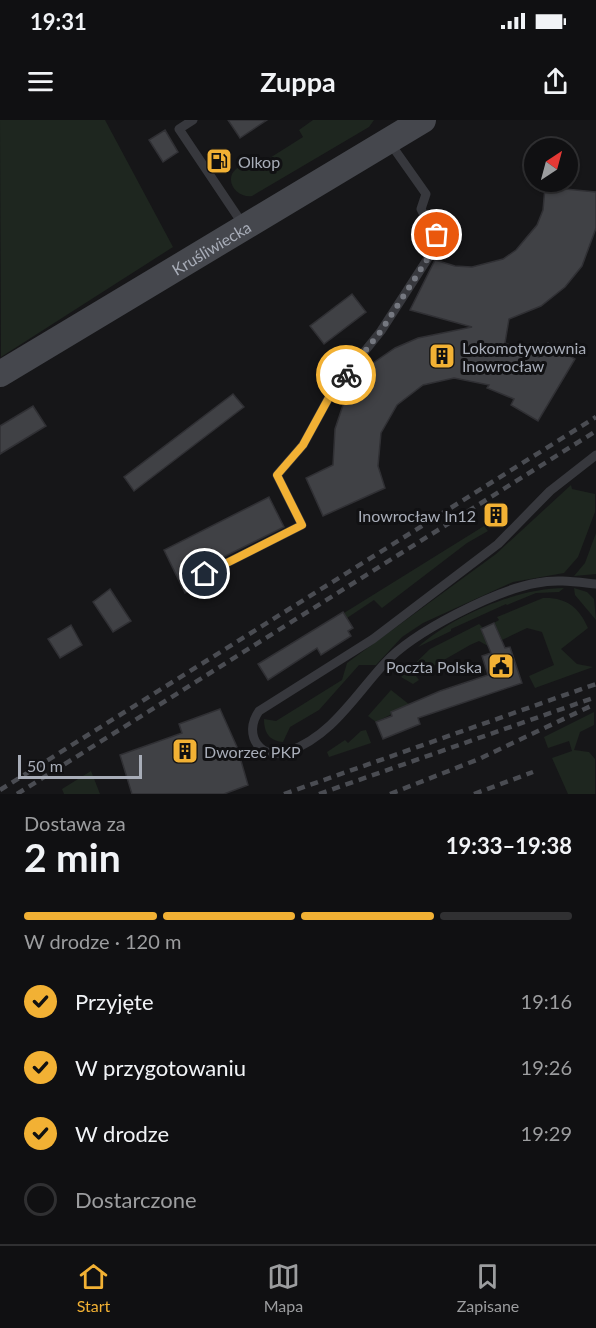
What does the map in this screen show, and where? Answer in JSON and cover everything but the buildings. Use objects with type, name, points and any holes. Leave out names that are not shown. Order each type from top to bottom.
[{"type":"main road","name":"Kruśliwiecka","points":[[0,374],[403,130]]},
{"type":"lane","points":[[193,120],[179,129],[245,227]]},
{"type":"lane","points":[[205,574],[302,525],[277,475],[303,445],[332,392],[381,331],[441,238],[432,231],[421,209],[426,194],[403,130]]},
{"type":"lane","points":[[596,454],[550,491],[498,544],[373,639],[259,711],[253,719],[251,731],[253,739],[260,748],[276,755],[307,743],[346,709],[385,663],[406,643],[434,626],[499,596],[538,583],[596,584]]},
{"type":"shaded area","points":[[0,120],[105,120],[173,247],[1,357]]},
{"type":"shaded area","points":[[313,120],[374,120],[369,127],[252,196],[236,191],[231,183],[235,170],[249,161],[254,168],[303,137],[299,130]]},
{"type":"shaded area","points":[[571,485],[572,489],[595,494],[595,512],[578,557],[564,573],[513,582],[423,623],[402,637],[376,665],[359,665],[319,710],[290,727],[283,742],[274,740],[268,735],[264,719],[276,721],[342,680],[347,663],[496,554]]},
{"type":"shaded area","points":[[484,526],[488,531],[467,543],[382,608],[374,600],[347,618],[344,613]]},
{"type":"shaded area","points":[[596,533],[596,574],[574,576],[585,563]]},
{"type":"shaded area","points":[[564,588],[559,592],[536,593],[506,604],[418,647],[449,625],[487,606],[527,593]]},
{"type":"shaded area","points":[[574,588],[587,592],[594,599],[596,620],[575,595]]},
{"type":"shaded area","points":[[543,598],[565,602],[580,614],[588,628],[561,649],[577,664],[593,667],[535,688],[529,676],[554,665],[542,632],[527,628],[502,640],[494,623],[499,620],[497,617]]},
{"type":"shaded area","points":[[479,624],[483,628],[488,646],[479,641],[470,645],[416,676],[419,680],[413,684],[401,677],[430,649]]},
{"type":"shaded area","points":[[391,690],[410,705],[376,722],[368,716]]},
{"type":"shaded area","points":[[594,712],[594,725],[580,732],[574,750],[589,752],[595,759],[595,794],[568,794],[552,758],[572,751],[569,741],[548,748],[544,737]]},
{"type":"shaded area","points":[[366,730],[371,743],[329,757],[327,752],[345,740],[348,743],[361,731]]},
{"type":"shaded area","points":[[91,771],[100,794],[64,794],[62,789]]},
{"type":"railway","points":[[0,790],[596,417]]},
{"type":"railway","points":[[17,794],[596,431]]},
{"type":"railway","points":[[284,794],[596,684]]},
{"type":"railway","points":[[319,794],[596,697]]},
{"type":"railway","points":[[390,794],[479,759],[593,705]]},
{"type":"railway","points":[[474,794],[533,772]]},
{"type":"way so far","points":[[346,375],[393,313],[441,238],[437,235]]},
{"type":"place","name":"Olkop","points":[[219,161]]},
{"type":"place","name":"Lokomotywownia Inowrocław","points":[[442,356]]},
{"type":"place","name":"Inowrocław In12","points":[[496,515]]},
{"type":"place","name":"Poczta Polska","points":[[501,666]]},
{"type":"place","name":"Dworzec PKP","points":[[185,751]]},
{"type":"route","points":[[205,574],[302,525],[277,475],[303,445],[332,392],[346,375]]}]
